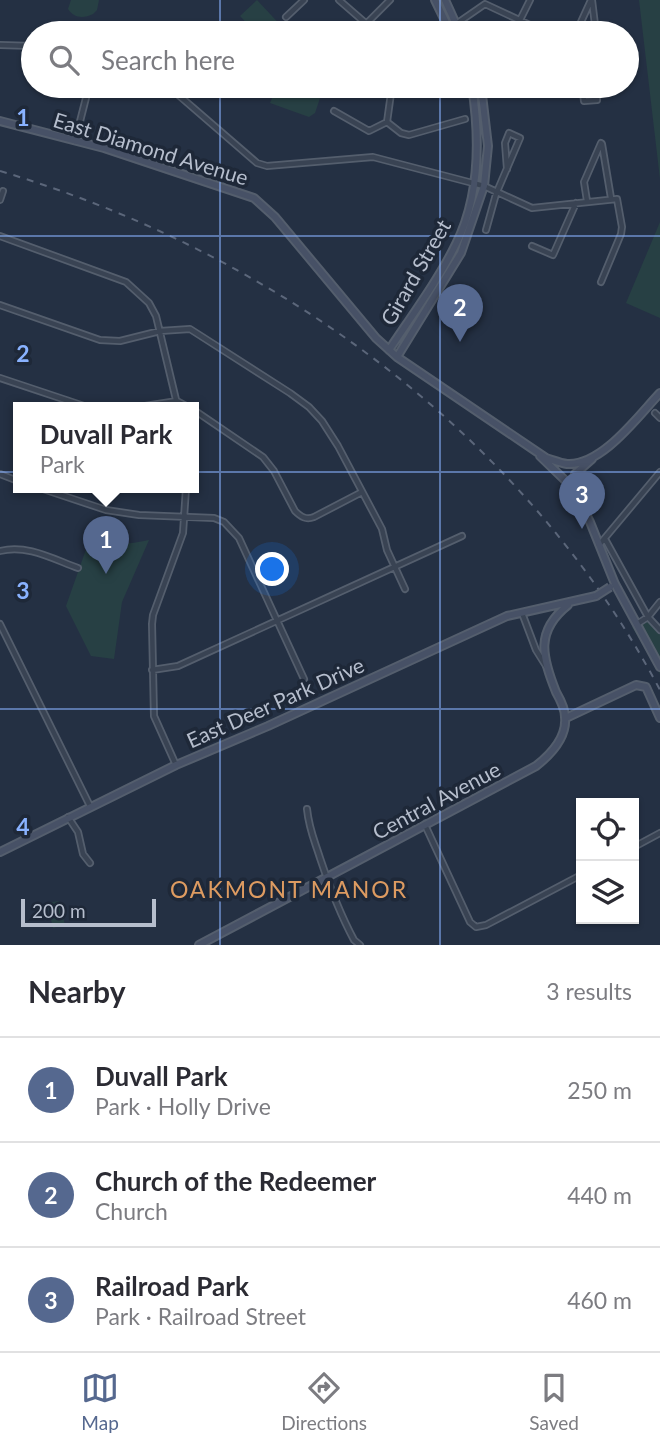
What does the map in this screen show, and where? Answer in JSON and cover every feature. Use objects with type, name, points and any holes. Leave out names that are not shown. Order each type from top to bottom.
[{"type":"street","points":[[286,17],[304,0]]},
{"type":"street","points":[[339,0],[361,21]]},
{"type":"street","points":[[369,21],[390,0]]},
{"type":"street","points":[[436,0],[445,21]]},
{"type":"street","points":[[445,0],[455,21]]},
{"type":"street","points":[[460,21],[482,2],[521,20],[530,0]]},
{"type":"street","points":[[592,0],[595,21]]},
{"type":"street","points":[[582,21],[592,0]]},
{"type":"street","points":[[0,45],[21,46]]},
{"type":"street","points":[[75,141],[86,98]]},
{"type":"street","points":[[182,98],[257,163],[267,166],[373,157],[484,186],[496,194],[532,208],[587,201],[619,201],[621,234],[601,282]]},
{"type":"street","points":[[387,122],[390,98]]},
{"type":"street","name":"Girard Street","points":[[389,349],[456,244],[466,218],[479,143],[473,98]]},
{"type":"street","name":"Girard Street","points":[[397,356],[461,253],[484,186],[488,146],[482,98]]},
{"type":"street","points":[[584,98],[584,101],[597,98]]},
{"type":"street","points":[[334,111],[369,131],[387,122]]},
{"type":"street","points":[[387,122],[409,135],[465,119]]},
{"type":"street","name":"East Diamond Avenue","points":[[0,121],[75,141],[254,198],[275,217],[376,338],[397,356],[536,452],[566,463]]},
{"type":"street","points":[[486,230],[496,194],[507,169],[520,138],[509,133],[505,143],[507,169]]},
{"type":"street","points":[[587,201],[584,181],[601,143],[614,199]]},
{"type":"street","points":[[0,200],[3,191]]},
{"type":"street","points":[[532,246],[553,255],[576,204]]},
{"type":"street","points":[[0,236],[126,282],[149,303],[156,316],[177,401],[171,402]]},
{"type":"street","points":[[0,305],[100,340],[120,341],[181,328],[199,333],[309,407],[338,446],[382,529],[405,589]]},
{"type":"street","points":[[0,378],[72,402]]},
{"type":"street","points":[[570,486],[575,474],[615,440],[660,393]]},
{"type":"street","points":[[654,413],[660,418]]},
{"type":"street","points":[[199,414],[263,457],[301,517],[310,519],[362,492]]},
{"type":"street","points":[[536,452],[570,486]]},
{"type":"street","points":[[592,459],[566,463],[570,486],[599,545],[612,586],[660,667]]},
{"type":"street","points":[[599,545],[660,472]]},
{"type":"street","points":[[55,493],[106,510],[139,515],[214,518],[233,530],[304,679]]},
{"type":"street","points":[[176,765],[154,716],[153,615],[178,551],[186,516],[186,493]]},
{"type":"street","points":[[152,670],[178,666],[462,536]]},
{"type":"street","points":[[605,538],[648,617],[660,630]]},
{"type":"street","points":[[0,551],[18,548],[32,551],[78,568]]},
{"type":"street","name":"East Deer Park Drive","points":[[0,852],[176,765],[267,727],[507,616],[596,596],[612,586]]},
{"type":"street","points":[[636,624],[648,617],[660,602]]},
{"type":"street","points":[[547,667],[544,643],[546,631],[556,614],[570,603]]},
{"type":"street","points":[[522,613],[536,650],[547,667],[566,718],[636,685],[646,687],[660,718]]},
{"type":"street","points":[[0,624],[90,806]]},
{"type":"street","name":"Central Avenue","points":[[200,945],[536,766],[556,747],[566,718]]},
{"type":"street","points":[[307,810],[310,832],[326,878],[343,919],[354,940],[360,945]]},
{"type":"street","points":[[68,817],[78,832],[83,854],[90,863]]},
{"type":"street","points":[[425,825],[470,922],[476,927],[486,926],[576,878]]},
{"type":"street","points":[[639,844],[660,833]]},
{"type":"green space","points":[[71,0],[99,0],[97,10],[93,14],[82,17],[76,16],[68,9]]},
{"type":"green space","points":[[257,0],[277,21],[245,21],[240,16]]},
{"type":"green space","points":[[639,0],[660,0],[660,179]]},
{"type":"green space","points":[[272,98],[320,98],[315,113],[309,117],[270,103]]},
{"type":"green space","points":[[660,222],[660,318],[626,303]]},
{"type":"green space","points":[[90,538],[119,544],[149,540],[122,602],[114,659],[91,656],[66,606]]},
{"type":"green space","points":[[647,620],[660,631],[660,674],[632,627]]},
{"type":"green space","points":[[59,901],[65,925],[53,928],[47,903]]},
{"type":"railway","points":[[0,171],[102,206],[200,251],[294,304],[382,365],[464,435],[539,512],[604,598],[660,690]]},
{"type":"place","name":"Church of the Redeemer","points":[[460,342]]},
{"type":"place","name":"Railroad Park","points":[[582,529]]},
{"type":"place","name":"Duvall Park","points":[[106,574]]},
{"type":"district","name":"OAKMONT MANOR","points":[[289,889]]}]
